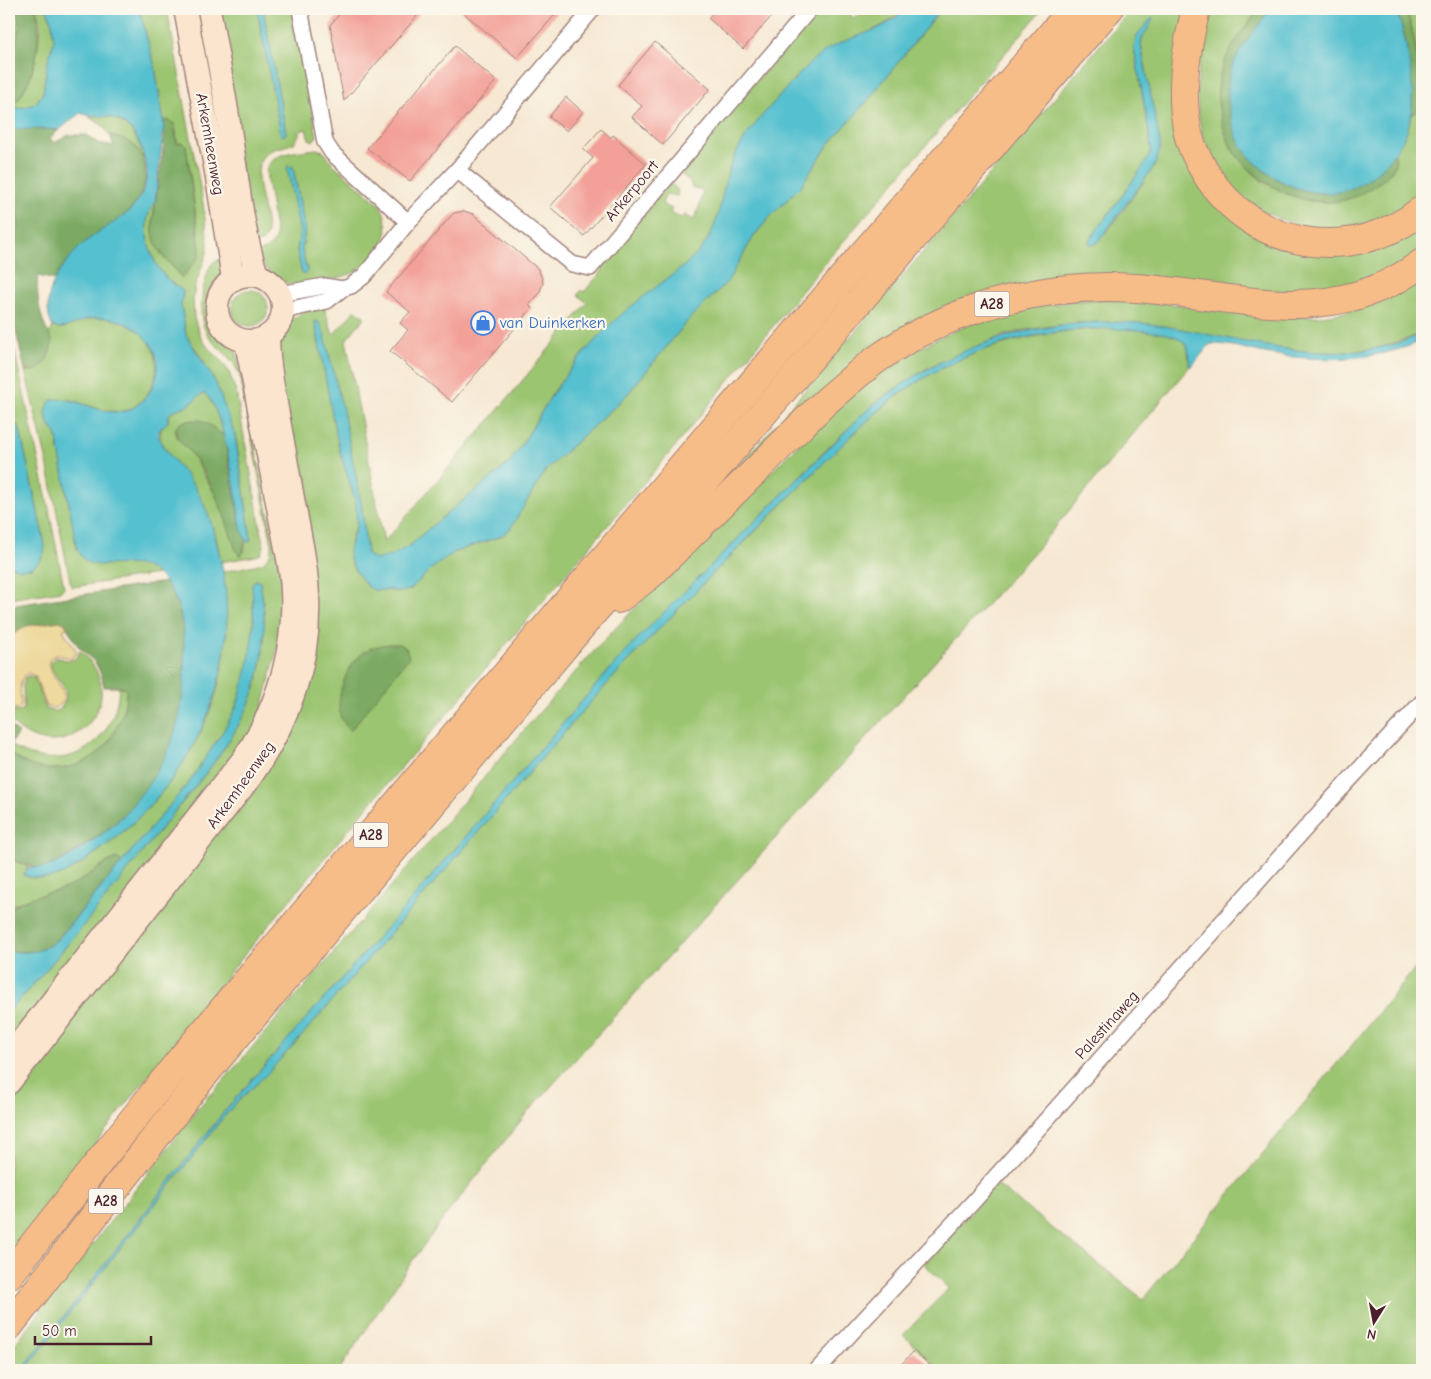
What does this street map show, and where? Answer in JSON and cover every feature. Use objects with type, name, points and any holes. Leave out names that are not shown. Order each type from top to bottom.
[{"type":"highway","name":"A28","points":[[9,1275],[188,1050],[732,407],[1073,9]]},
{"type":"highway","name":"A28","points":[[9,1326],[203,1076],[579,628],[1109,9]]},
{"type":"highway","points":[[1196,9],[1185,75],[1184,97],[1188,134],[1195,154],[1216,190],[1229,203],[1248,218],[1268,229],[1287,237],[1325,244],[1343,243],[1376,236],[1394,228],[1422,210]]},
{"type":"highway","name":"A28","points":[[579,628],[650,575],[822,405],[843,387],[890,351],[942,322],[1016,297],[1089,288],[1154,289],[1272,304],[1318,304],[1367,293],[1410,272],[1422,262]]},
{"type":"main road","name":"Arkemheenweg","points":[[185,9],[216,172],[233,279]]},
{"type":"main road","name":"Arkemheenweg","points":[[209,9],[232,145],[240,206],[248,250],[257,275]]},
{"type":"main road","points":[[245,275],[257,275],[274,285],[282,303],[281,321],[276,330],[268,337],[258,341],[246,342],[235,338],[225,331],[219,321],[216,309],[218,297],[224,287],[233,279],[245,275]]},
{"type":"main road","name":"Arkemheenweg","points":[[9,1083],[250,778],[277,736],[295,691],[306,644],[308,590],[303,552],[272,381],[268,337]]},
{"type":"main road","name":"Arkemheenweg","points":[[9,1056],[241,762],[262,728],[280,686],[291,631],[291,576],[246,342]]},
{"type":"street","points":[[300,9],[325,142],[332,153],[408,222]]},
{"type":"street","points":[[282,303],[327,301],[342,289],[351,286],[364,276],[408,222],[456,170],[593,9]]},
{"type":"street","name":"Arkerpoort","points":[[456,170],[572,264],[590,268],[810,9]]},
{"type":"street","name":"Palestinaweg","points":[[818,1370],[973,1202],[1328,803],[1422,702]]},
{"type":"green space","points":[[9,9],[17,9],[19,24],[9,70]]},
{"type":"green space","points":[[17,9],[36,9],[38,21],[37,48],[25,88],[18,100],[9,109],[8,75],[17,40],[19,17]]},
{"type":"green space","points":[[36,9],[47,9],[52,24],[54,41],[47,64],[43,93],[36,103],[20,108],[11,107],[24,91],[35,60],[40,28]]},
{"type":"green space","points":[[139,9],[167,9],[203,203],[208,243],[207,253],[195,286],[193,299],[194,318],[201,338],[229,372],[236,392],[264,546],[261,554],[256,556],[221,562],[214,528],[160,439],[161,428],[168,422],[169,415],[174,410],[185,407],[202,394],[206,394],[215,408],[224,436],[210,425],[186,421],[176,427],[215,494],[244,552],[246,540],[248,542],[251,538],[235,433],[203,360],[186,335],[181,304],[183,291],[170,282],[162,273],[155,262],[147,236],[150,209],[155,202],[153,225],[157,246],[160,253],[182,277],[193,264],[198,232],[186,145],[177,143],[176,129],[168,120],[164,122],[155,67]]},
{"type":"green space","points":[[217,9],[257,9],[281,134],[285,135],[263,9],[293,9],[317,136],[313,141],[309,139],[306,129],[299,131],[299,135],[294,143],[271,150],[261,159],[258,168],[258,179],[267,225],[267,235],[263,241],[252,245]]},
{"type":"green space","points":[[817,9],[849,9],[852,18],[872,9],[905,9],[887,23],[860,37],[840,44],[795,78],[746,137],[737,151],[716,225],[702,249],[682,268],[622,315],[583,353],[554,391],[517,453],[508,464],[411,545],[401,552],[383,559],[375,560],[367,554],[361,502],[343,411],[315,323],[341,456],[356,503],[357,524],[351,538],[350,560],[368,587],[399,592],[410,590],[431,569],[455,552],[500,536],[546,470],[625,397],[691,317],[727,282],[754,236],[800,187],[829,144],[868,100],[941,9],[1043,9],[824,264],[672,450],[348,830],[236,965],[9,1253],[9,1091],[287,726],[274,360],[278,340],[291,321],[301,313],[324,307],[333,335],[355,310],[365,317],[346,340],[384,542],[483,428],[587,303],[578,295],[581,290],[584,292],[603,270],[599,266],[670,183],[678,190],[677,196],[666,194],[662,204],[672,209],[670,213],[681,218],[684,215],[694,220],[703,190],[692,188],[690,182],[679,172]]},
{"type":"green space","points":[[1131,9],[1190,9],[1182,129],[1273,238],[1422,219],[1422,255],[1340,294],[1223,293],[965,306],[704,508]],"holes":[[[1152,18],[1141,45],[1146,69],[1155,165],[1114,222],[1091,245],[1089,243],[1090,239],[1148,159],[1151,151],[1134,47],[1137,35]]]},
{"type":"green space","points":[[1211,9],[1259,9],[1240,35],[1220,111],[1232,150],[1262,181],[1287,194],[1310,201],[1333,202],[1396,159],[1394,153],[1409,125],[1410,115],[1415,113],[1416,49],[1406,9],[1422,9],[1422,194],[1393,215],[1360,226],[1327,229],[1294,224],[1263,211],[1236,190],[1215,163],[1201,129],[1198,114],[1199,68]]},
{"type":"green space","points":[[1259,9],[1270,9],[1229,110],[1240,145],[1267,173],[1379,171],[1394,153],[1395,162],[1393,169],[1384,179],[1370,189],[1351,198],[1339,201],[1319,202],[1307,200],[1282,192],[1260,178],[1241,161],[1233,150],[1219,110],[1218,86],[1220,75],[1233,45]]},
{"type":"green space","points":[[1396,9],[1406,9],[1415,42],[1422,99],[1419,109],[1410,115],[1409,61]]},
{"type":"green space","points":[[97,115],[115,119],[128,128],[138,141],[144,158],[130,142],[110,135],[102,125],[89,117]]},
{"type":"green space","points":[[168,120],[174,124],[177,143],[186,145],[200,250],[198,258],[182,278],[160,252],[155,242],[153,230],[163,150],[164,122]]},
{"type":"green space","points":[[9,129],[59,130],[50,138],[54,143],[69,135],[87,135],[98,143],[114,146],[110,135],[131,143],[144,161],[146,171],[145,182],[141,192],[129,211],[86,241],[55,280],[38,276],[37,288],[40,308],[52,344],[43,365],[37,370],[28,371],[25,371],[12,313],[8,283],[9,254],[18,228],[18,217],[9,202]]},
{"type":"green space","points":[[316,149],[323,151],[333,164],[378,203],[385,216],[387,231],[382,245],[368,262],[353,273],[306,285],[294,285],[283,282],[266,269],[254,253],[268,248],[276,236],[266,172],[273,160],[279,156]],"holes":[[[291,166],[293,167],[305,229],[302,250],[307,271],[297,251],[300,232]]]},
{"type":"green space","points":[[9,202],[14,208],[19,221],[15,241],[9,254]]},
{"type":"green space","points":[[226,258],[223,271],[209,297],[208,314],[211,323],[221,337],[236,350],[287,609],[258,726],[9,1048],[9,1011],[88,920],[214,763],[236,730],[245,712],[253,694],[261,667],[264,611],[260,583],[255,580],[252,584],[253,630],[247,675],[227,726],[200,767],[170,806],[122,862],[120,860],[109,861],[72,886],[14,904],[9,910],[9,861],[15,861],[29,867],[24,875],[31,878],[42,877],[84,863],[134,823],[178,771],[200,733],[220,679],[226,626],[223,572],[263,563],[270,555],[272,545],[240,377],[231,360],[207,334],[202,319],[202,294],[209,269],[217,260]]},
{"type":"green space","points":[[1422,278],[1422,334],[1378,348],[1327,353],[1274,348],[1149,324],[1075,323],[1026,330],[1002,336],[929,367],[886,395],[865,412],[636,640],[412,899],[227,1108],[22,1370],[9,1370],[9,1352],[209,1095],[211,1095],[372,909],[539,713],[595,650],[650,593],[809,434],[870,381],[902,358],[937,339],[974,323],[1039,306],[1106,300],[1151,302],[1290,317],[1323,316],[1355,310],[1389,298]]},
{"type":"green space","points":[[250,290],[257,291],[263,295],[267,301],[267,315],[263,321],[257,325],[250,326],[243,325],[237,321],[233,315],[232,308],[233,301],[237,295],[243,291]]},
{"type":"green space","points":[[104,317],[136,329],[150,344],[156,362],[156,372],[149,391],[132,408],[117,412],[103,410],[68,399],[46,411],[47,421],[56,433],[77,549],[147,566],[157,574],[73,587],[71,586],[47,462],[25,371],[34,371],[43,365],[49,355],[51,339],[49,334],[53,327],[63,328],[84,320]]},
{"type":"green space","points":[[9,326],[47,499],[64,587],[61,591],[9,599],[9,565],[11,567],[31,568],[41,560],[45,545],[19,426],[9,420]]},
{"type":"green space","points":[[1118,328],[1154,331],[1173,335],[1180,339],[1188,349],[1190,366],[1037,549],[527,1113],[446,1215],[408,1267],[339,1370],[25,1370],[236,1103],[265,1076],[298,1040],[628,661],[850,437],[910,387],[958,360],[1010,342],[1036,336],[1090,329]]},
{"type":"green space","points":[[200,420],[224,436],[241,528],[246,540],[242,555],[236,551],[211,486],[175,431],[180,423]]},
{"type":"green space","points":[[165,582],[175,598],[180,616],[183,634],[184,672],[183,700],[177,728],[162,764],[140,796],[113,825],[69,856],[55,864],[40,868],[9,861],[9,728],[11,726],[18,733],[10,745],[11,753],[22,761],[47,769],[61,769],[73,766],[86,761],[109,742],[121,716],[126,695],[125,687],[104,687],[101,674],[95,662],[78,646],[65,624],[60,621],[27,626],[9,637],[9,606]]},
{"type":"green space","points":[[399,644],[406,648],[409,657],[350,731],[340,715],[341,688],[344,679],[359,656],[371,648]]},
{"type":"green space","points":[[80,651],[96,670],[101,691],[97,710],[86,726],[70,737],[50,741],[29,736],[9,719],[9,704],[18,712],[24,708],[23,686],[25,678],[28,676],[34,677],[46,709],[59,710],[66,698],[66,692],[53,672],[51,662],[57,658],[73,660]]},
{"type":"green space","points":[[119,687],[126,687],[125,704],[120,720],[107,744],[86,761],[60,769],[47,769],[22,761],[11,753],[10,745],[29,754],[48,758],[66,757],[82,751],[97,740],[108,726],[116,708]]},
{"type":"green space","points":[[117,858],[122,862],[54,943],[34,952],[9,951],[9,910],[29,898],[76,883]]},
{"type":"green space","points":[[1422,960],[1422,1370],[940,1370],[903,1335],[949,1288],[924,1264],[996,1184],[1143,1299]]},
{"type":"sand","points":[[60,621],[65,624],[67,628],[63,630],[77,652],[72,658],[57,655],[50,659],[51,671],[64,696],[62,702],[56,708],[47,707],[35,676],[28,673],[24,676],[20,688],[21,707],[15,709],[9,701],[9,637],[27,626]]},
{"type":"water","points":[[47,9],[139,9],[155,67],[164,125],[155,202],[150,209],[147,236],[155,262],[162,273],[170,282],[183,291],[181,305],[186,335],[216,383],[235,435],[251,538],[250,542],[247,542],[241,528],[233,477],[218,416],[211,401],[204,393],[188,405],[171,412],[168,422],[159,432],[159,437],[164,448],[191,481],[199,494],[212,526],[219,552],[226,596],[226,639],[219,681],[205,721],[186,758],[161,793],[131,824],[97,852],[64,873],[47,878],[37,878],[24,875],[30,868],[46,867],[68,857],[107,830],[125,813],[150,782],[161,765],[176,730],[183,693],[184,673],[182,619],[174,596],[163,580],[149,568],[142,566],[90,563],[83,559],[77,549],[56,433],[48,422],[46,413],[51,400],[61,399],[107,411],[126,411],[142,401],[151,390],[155,381],[157,366],[156,355],[146,338],[123,322],[113,319],[94,318],[57,328],[53,327],[49,315],[48,303],[51,291],[63,267],[71,256],[89,239],[125,215],[135,205],[144,188],[147,178],[147,167],[136,137],[127,126],[112,118],[80,113],[59,130],[9,129],[9,109],[11,107],[20,108],[36,103],[43,93],[47,64],[54,41],[52,24]]},
{"type":"water","points":[[257,9],[263,9],[286,133],[284,136],[281,135]]},
{"type":"water","points":[[905,9],[941,9],[868,100],[829,144],[800,187],[754,236],[727,282],[691,317],[625,397],[546,470],[510,529],[501,536],[455,552],[431,569],[410,590],[399,592],[374,590],[368,587],[350,560],[350,546],[357,524],[356,503],[341,456],[334,425],[315,321],[319,322],[324,333],[343,411],[361,502],[367,554],[375,560],[391,556],[411,545],[508,464],[562,381],[594,341],[640,299],[697,254],[713,229],[720,208],[727,175],[736,153],[750,130],[801,72],[825,51],[877,29],[897,17]]},
{"type":"water","points":[[1270,9],[1396,9],[1404,36],[1412,81],[1409,124],[1401,143],[1389,160],[1377,172],[1356,186],[1340,192],[1318,193],[1293,186],[1269,174],[1241,146],[1233,124],[1229,103],[1228,85],[1230,73],[1242,47]]},
{"type":"water","points":[[1152,18],[1153,20],[1142,39],[1141,45],[1160,150],[1155,165],[1105,233],[1096,244],[1091,245],[1089,244],[1090,239],[1148,159],[1151,151],[1134,47],[1137,35]]},
{"type":"water","points":[[288,166],[293,167],[305,229],[302,250],[307,271],[304,275],[302,274],[297,251],[300,232]]},
{"type":"water","points":[[1100,322],[1149,324],[1286,349],[1320,352],[1353,351],[1387,346],[1422,334],[1422,341],[1385,353],[1329,359],[1290,357],[1210,344],[1192,366],[1189,366],[1187,348],[1183,342],[1171,335],[1112,329],[1078,330],[1044,334],[1011,341],[978,352],[947,365],[917,382],[889,402],[853,434],[756,530],[588,705],[298,1040],[222,1119],[25,1370],[22,1370],[227,1108],[412,899],[582,701],[636,640],[865,412],[919,374],[975,347],[1004,337],[1035,330]]},
{"type":"water","points":[[9,420],[19,426],[45,545],[44,552],[38,563],[22,569],[9,565]]},
{"type":"water","points":[[255,580],[260,582],[264,610],[263,653],[253,694],[236,729],[214,762],[107,896],[9,1011],[9,951],[36,951],[48,946],[59,938],[190,781],[222,733],[237,706],[249,661],[254,623],[252,584]]},
{"type":"building","points":[[344,9],[423,9],[344,101],[330,25]]},
{"type":"building","points":[[459,9],[560,9],[517,58]]},
{"type":"building","points":[[716,9],[778,9],[743,49],[708,18]]},
{"type":"building","points":[[655,42],[710,89],[663,145],[632,117],[642,106],[618,85]]},
{"type":"building","points":[[455,46],[496,81],[410,181],[367,148]]},
{"type":"building","points":[[566,97],[583,112],[567,131],[549,117]]},
{"type":"building","points":[[601,129],[611,138],[613,135],[646,164],[584,236],[550,207],[593,158],[583,149]]},
{"type":"building","points":[[464,211],[473,214],[538,269],[543,283],[539,294],[529,305],[532,308],[452,402],[390,351],[408,330],[400,323],[410,312],[386,292],[450,217],[454,213]]},
{"type":"building","points":[[914,1351],[935,1370],[896,1370]]},
{"type":"place","name":"van Duinkerken","points":[[483,323]]}]
